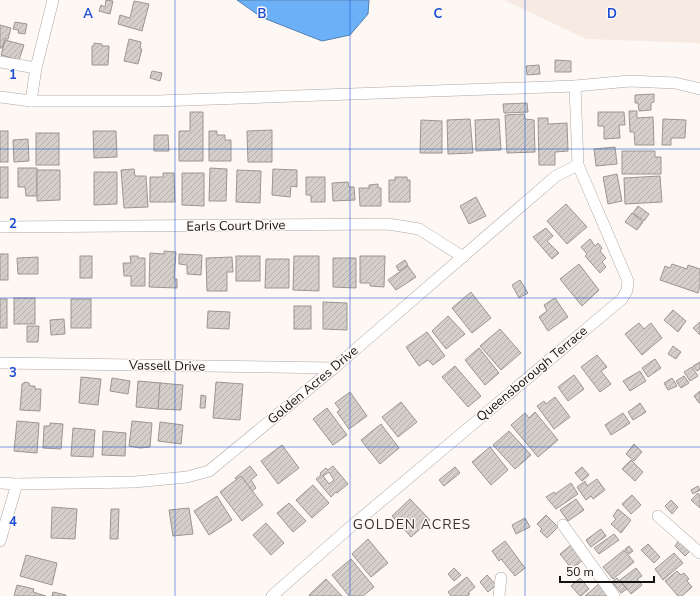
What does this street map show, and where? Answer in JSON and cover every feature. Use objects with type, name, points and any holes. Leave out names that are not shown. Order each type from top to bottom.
[{"type":"street","points":[[31,101],[36,68],[53,0]]},
{"type":"street","points":[[0,62],[36,68]]},
{"type":"street","points":[[0,97],[31,101],[157,101],[575,86],[630,81],[675,83],[700,89]]},
{"type":"street","name":"Queensborough Terrace","points":[[272,596],[348,529],[622,299],[627,290],[628,281],[578,165],[575,86]]},
{"type":"street","name":"Golden Acres Drive","points":[[0,483],[135,482],[187,477],[208,471],[334,368],[556,176],[578,165]]},
{"type":"street","name":"Earls Court Drive","points":[[0,228],[388,224],[419,229],[463,256]]},
{"type":"street","name":"Vassell Drive","points":[[0,363],[334,368]]},
{"type":"street","points":[[0,541],[17,484]]},
{"type":"street","points":[[658,516],[700,553]]},
{"type":"street","points":[[563,525],[614,596]]},
{"type":"street","points":[[499,596],[501,578]]},
{"type":"shaded area","points":[[504,0],[700,0],[700,44],[586,39]]},
{"type":"water","points":[[237,0],[369,0],[368,14],[350,35],[322,41],[261,17]]},
{"type":"building","points":[[106,0],[113,1],[110,14],[99,11],[101,5],[105,7]]},
{"type":"building","points":[[134,1],[149,4],[142,31],[118,24],[120,15],[130,18]]},
{"type":"building","points":[[15,22],[27,24],[25,34],[18,33],[19,30],[13,29]]},
{"type":"building","points":[[0,25],[11,28],[8,39],[5,39],[2,48],[0,48]]},
{"type":"building","points":[[129,39],[141,42],[140,49],[142,49],[138,64],[124,61]]},
{"type":"building","points":[[5,40],[24,45],[19,60],[1,55]]},
{"type":"building","points":[[94,43],[102,44],[102,46],[109,46],[108,65],[92,65],[92,46],[94,46]]},
{"type":"building","points":[[555,60],[571,61],[571,72],[555,72]]},
{"type":"building","points":[[539,65],[540,74],[527,75],[526,66]]},
{"type":"building","points":[[152,71],[162,73],[160,81],[150,78]]},
{"type":"building","points":[[654,94],[654,102],[651,103],[651,110],[639,111],[638,103],[635,103],[635,95]]},
{"type":"building","points":[[527,103],[528,112],[504,113],[503,104]]},
{"type":"building","points":[[629,111],[637,111],[637,118],[653,117],[654,145],[635,145],[634,132],[630,132]]},
{"type":"building","points":[[190,112],[203,112],[203,161],[179,161],[179,131],[190,131]]},
{"type":"building","points":[[598,112],[624,112],[625,125],[619,125],[620,138],[604,139],[604,126],[598,126]]},
{"type":"building","points":[[524,114],[525,119],[534,120],[535,152],[507,153],[505,115]]},
{"type":"building","points":[[538,118],[548,118],[548,124],[567,123],[568,151],[555,152],[555,165],[539,165]]},
{"type":"building","points":[[470,119],[473,153],[448,154],[447,120]]},
{"type":"building","points":[[499,119],[501,150],[476,151],[475,120]]},
{"type":"building","points":[[663,119],[686,120],[685,138],[671,138],[671,145],[662,145]]},
{"type":"building","points":[[421,120],[442,121],[442,153],[420,153]]},
{"type":"building","points":[[272,130],[272,162],[248,162],[247,131]]},
{"type":"building","points":[[0,131],[8,131],[8,162],[0,162]]},
{"type":"building","points":[[93,131],[116,131],[117,157],[94,158]]},
{"type":"building","points":[[209,131],[217,131],[217,135],[225,135],[225,140],[231,140],[231,161],[209,161]]},
{"type":"building","points":[[36,133],[59,133],[59,165],[36,165]]},
{"type":"building","points":[[154,135],[168,135],[169,151],[154,151]]},
{"type":"building","points":[[28,139],[29,161],[14,162],[13,140]]},
{"type":"building","points":[[615,147],[617,164],[596,166],[594,149]]},
{"type":"building","points":[[622,151],[655,151],[655,157],[661,157],[661,174],[622,174]]},
{"type":"building","points":[[0,167],[8,167],[8,198],[0,198]]},
{"type":"building","points":[[18,168],[37,168],[37,196],[26,196],[25,187],[18,187]]},
{"type":"building","points":[[210,168],[227,169],[226,201],[209,201]]},
{"type":"building","points":[[134,169],[135,176],[146,176],[148,207],[124,208],[121,170]]},
{"type":"building","points":[[273,169],[297,170],[297,187],[291,186],[290,197],[272,195]]},
{"type":"building","points":[[37,170],[60,170],[60,200],[37,201]]},
{"type":"building","points":[[237,170],[261,171],[260,203],[236,202]]},
{"type":"building","points":[[94,172],[117,172],[117,204],[94,205]]},
{"type":"building","points":[[163,173],[174,173],[175,202],[150,202],[150,177],[163,177]]},
{"type":"building","points":[[182,173],[204,173],[204,206],[182,205]]},
{"type":"building","points":[[617,174],[622,201],[608,204],[603,177]]},
{"type":"building","points":[[660,176],[662,202],[625,204],[624,178]]},
{"type":"building","points":[[306,177],[325,177],[325,202],[311,202],[311,195],[306,195]]},
{"type":"building","points":[[395,177],[407,177],[407,180],[410,180],[410,202],[389,202],[389,180],[395,180]]},
{"type":"building","points":[[348,182],[349,187],[354,187],[355,200],[333,201],[332,183]]},
{"type":"building","points":[[378,184],[378,188],[381,188],[381,206],[360,206],[359,188],[369,188],[369,185]]},
{"type":"building","points":[[476,197],[486,216],[469,224],[460,206]]},
{"type":"building","points":[[566,204],[587,227],[567,244],[547,221]]},
{"type":"building","points":[[638,206],[649,214],[644,221],[633,213]]},
{"type":"building","points":[[632,213],[643,222],[637,230],[625,222]]},
{"type":"building","points":[[546,228],[553,236],[547,241],[559,253],[552,259],[533,237]]},
{"type":"building","points":[[590,239],[595,246],[598,243],[602,248],[600,251],[606,258],[602,262],[606,267],[600,273],[585,256],[587,254],[581,247]]},
{"type":"building","points":[[164,251],[176,252],[174,279],[177,279],[177,288],[149,287],[150,253],[164,254]]},
{"type":"building","points":[[0,254],[8,254],[8,280],[0,280]]},
{"type":"building","points":[[179,254],[202,255],[201,275],[187,274],[187,265],[179,264]]},
{"type":"building","points":[[80,256],[92,256],[92,278],[80,278]]},
{"type":"building","points":[[130,256],[145,258],[145,286],[131,286],[131,276],[124,276],[123,263],[131,263]]},
{"type":"building","points":[[236,256],[260,256],[260,281],[236,281]]},
{"type":"building","points":[[294,256],[319,256],[319,291],[293,290]]},
{"type":"building","points":[[360,256],[385,256],[384,287],[370,286],[370,283],[360,283]]},
{"type":"building","points":[[38,257],[38,274],[18,274],[17,258]]},
{"type":"building","points":[[232,257],[233,272],[227,272],[227,291],[207,291],[206,258]]},
{"type":"building","points":[[333,258],[356,258],[356,288],[333,287]]},
{"type":"building","points":[[266,259],[289,259],[289,288],[265,288]]},
{"type":"building","points":[[405,260],[408,265],[399,271],[396,266]]},
{"type":"building","points":[[579,264],[599,290],[582,306],[560,279]]},
{"type":"building","points":[[672,264],[687,269],[688,265],[700,269],[700,286],[698,293],[660,280],[665,266],[670,268]]},
{"type":"building","points":[[408,266],[416,277],[396,290],[388,280]]},
{"type":"building","points":[[520,280],[528,293],[519,298],[512,285]]},
{"type":"building","points":[[471,292],[491,318],[472,333],[452,308]]},
{"type":"building","points":[[14,298],[35,298],[35,324],[14,324]]},
{"type":"building","points":[[555,298],[568,317],[548,331],[539,317],[547,311],[544,305]]},
{"type":"building","points":[[0,299],[7,299],[7,328],[0,328]]},
{"type":"building","points":[[71,299],[91,299],[91,328],[71,328]]},
{"type":"building","points":[[323,302],[347,303],[347,330],[323,329]]},
{"type":"building","points":[[294,306],[311,306],[311,329],[294,329]]},
{"type":"building","points":[[673,310],[686,321],[678,332],[664,320]]},
{"type":"building","points":[[208,311],[230,312],[229,329],[207,328]]},
{"type":"building","points":[[448,316],[465,334],[446,349],[432,331]]},
{"type":"building","points":[[64,319],[65,334],[51,335],[50,320]]},
{"type":"building","points":[[700,322],[700,335],[693,328]]},
{"type":"building","points":[[639,323],[644,329],[651,323],[662,338],[642,355],[625,334]]},
{"type":"building","points":[[27,326],[39,326],[38,342],[27,342]]},
{"type":"building","points":[[500,329],[521,353],[501,370],[480,346]]},
{"type":"building","points":[[427,332],[445,356],[433,365],[428,360],[419,366],[406,347]]},
{"type":"building","points":[[673,346],[681,352],[676,359],[668,354]]},
{"type":"building","points":[[479,348],[499,373],[485,385],[465,360]]},
{"type":"building","points":[[597,355],[607,367],[601,371],[611,384],[600,392],[581,367]]},
{"type":"building","points":[[655,359],[661,368],[648,377],[642,368]]},
{"type":"building","points":[[700,362],[700,369],[697,371],[693,366]]},
{"type":"building","points":[[455,366],[481,396],[468,407],[442,377]]},
{"type":"building","points":[[692,367],[698,376],[690,381],[684,372]]},
{"type":"building","points":[[640,371],[646,381],[630,391],[623,381]]},
{"type":"building","points":[[574,375],[584,389],[568,401],[558,387]]},
{"type":"building","points":[[684,376],[689,383],[681,388],[676,381]]},
{"type":"building","points":[[81,377],[101,379],[98,405],[79,403]]},
{"type":"building","points":[[112,378],[130,381],[128,394],[110,391]]},
{"type":"building","points":[[672,378],[677,386],[668,390],[664,383]]},
{"type":"building","points":[[138,381],[161,383],[159,409],[136,407]]},
{"type":"building","points":[[25,382],[29,383],[30,386],[35,386],[35,389],[41,389],[40,411],[20,410],[22,384]]},
{"type":"building","points":[[216,382],[243,384],[240,420],[213,418]]},
{"type":"building","points":[[160,383],[183,385],[181,410],[158,409]]},
{"type":"building","points":[[700,391],[700,403],[699,403],[694,396]]},
{"type":"building","points":[[350,392],[367,416],[349,429],[337,412],[340,410],[335,403]]},
{"type":"building","points":[[201,395],[206,396],[205,408],[200,408]]},
{"type":"building","points":[[555,397],[570,417],[554,429],[537,406],[544,401],[546,404]]},
{"type":"building","points":[[401,402],[417,422],[398,437],[382,417]]},
{"type":"building","points":[[640,403],[646,412],[633,420],[628,412]]},
{"type":"building","points":[[327,408],[347,435],[333,445],[313,419]]},
{"type":"building","points":[[535,412],[558,440],[538,457],[511,425],[525,413],[529,418]]},
{"type":"building","points":[[623,413],[630,423],[611,435],[605,425]]},
{"type":"building","points":[[17,421],[39,423],[37,453],[14,451]]},
{"type":"building","points":[[132,421],[152,423],[150,447],[140,448],[129,446]]},
{"type":"building","points":[[160,422],[183,425],[181,444],[158,441]]},
{"type":"building","points":[[50,423],[63,424],[61,449],[43,448],[44,426],[50,426]]},
{"type":"building","points":[[381,424],[399,448],[380,464],[361,440]]},
{"type":"building","points":[[73,428],[95,430],[93,457],[71,456]]},
{"type":"building","points":[[103,431],[126,433],[125,456],[102,455]]},
{"type":"building","points":[[509,431],[531,455],[515,469],[493,445]]},
{"type":"building","points":[[634,444],[642,452],[634,461],[626,454]]},
{"type":"building","points":[[282,445],[299,468],[278,484],[261,461]]},
{"type":"building","points":[[490,447],[508,470],[491,485],[472,462]]},
{"type":"building","points":[[631,460],[643,472],[635,481],[622,469]]},
{"type":"building","points":[[250,466],[257,475],[251,480],[256,488],[248,494],[235,478]]},
{"type":"building","points":[[333,466],[348,484],[331,497],[316,479],[326,468],[328,470]],"holes":[[[329,472],[334,480],[329,484],[323,476]]]},
{"type":"building","points":[[455,467],[460,473],[444,486],[439,480]]},
{"type":"building","points":[[582,467],[589,475],[582,481],[575,473]]},
{"type":"building","points":[[241,476],[263,505],[242,521],[220,492]]},
{"type":"building","points":[[597,479],[605,490],[593,499],[591,496],[586,500],[577,487],[585,481],[587,486]]},
{"type":"building","points":[[571,483],[578,494],[556,509],[546,497],[554,492],[555,494]]},
{"type":"building","points":[[313,485],[329,503],[312,518],[296,500]]},
{"type":"building","points":[[698,486],[700,490],[693,494],[691,490]]},
{"type":"building","points":[[698,493],[700,496],[700,508],[691,500]]},
{"type":"building","points":[[632,495],[641,505],[631,514],[622,504]]},
{"type":"building","points":[[217,496],[232,520],[209,535],[194,511]]},
{"type":"building","points":[[410,499],[430,520],[411,537],[392,516]]},
{"type":"building","points":[[576,499],[584,510],[568,521],[560,510]]},
{"type":"building","points":[[671,500],[678,507],[672,514],[665,506]]},
{"type":"building","points":[[289,503],[306,521],[293,532],[277,513]]},
{"type":"building","points":[[52,507],[77,509],[75,539],[51,538]]},
{"type":"building","points":[[189,508],[193,534],[173,536],[169,510]]},
{"type":"building","points":[[111,509],[119,509],[118,539],[110,539]]},
{"type":"building","points":[[618,509],[631,520],[621,533],[611,524],[616,519],[613,516]]},
{"type":"building","points":[[546,515],[558,527],[547,538],[540,531],[542,529],[537,524]]},
{"type":"building","points":[[525,518],[530,527],[516,534],[512,525]]},
{"type":"building","points":[[266,523],[284,543],[271,555],[253,535]]},
{"type":"building","points":[[601,529],[606,536],[591,547],[586,540]]},
{"type":"building","points":[[614,534],[619,540],[599,554],[594,548]]},
{"type":"building","points":[[368,539],[388,563],[371,577],[352,554]]},
{"type":"building","points":[[679,540],[690,551],[685,556],[675,546]]},
{"type":"building","points":[[505,541],[525,568],[515,576],[501,559],[499,561],[492,551]]},
{"type":"building","points":[[648,544],[660,557],[654,563],[641,550]]},
{"type":"building","points":[[571,545],[583,560],[572,569],[560,554]]},
{"type":"building","points":[[629,546],[633,551],[629,554],[625,549]]},
{"type":"building","points":[[624,550],[634,562],[613,579],[603,567]]},
{"type":"building","points":[[674,553],[683,563],[663,580],[655,569]]},
{"type":"building","points":[[26,555],[57,563],[52,585],[20,576]]},
{"type":"building","points":[[351,559],[374,587],[363,596],[349,596],[332,575]]},
{"type":"building","points":[[454,568],[461,575],[454,581],[448,574]]},
{"type":"building","points":[[636,568],[642,576],[637,579],[642,585],[631,594],[620,580]]},
{"type":"building","points":[[677,571],[681,575],[684,573],[689,579],[687,581],[692,587],[682,596],[678,596],[665,581]]},
{"type":"building","points":[[487,575],[496,585],[488,592],[480,582]]},
{"type":"building","points":[[467,577],[475,587],[468,593],[470,594],[467,596],[451,596],[448,592]]},
{"type":"building","points":[[580,578],[589,589],[581,596],[571,586]]},
{"type":"building","points":[[617,578],[627,589],[621,593],[612,582]]},
{"type":"building","points":[[326,579],[342,596],[309,595]]},
{"type":"building","points":[[601,582],[609,593],[605,596],[585,596]]},
{"type":"building","points":[[17,585],[34,589],[33,592],[46,596],[14,596]]},
{"type":"building","points":[[53,592],[66,595],[66,596],[52,596]]},
{"type":"district","name":"GOLDEN ACRES","points":[[412,524]]}]
